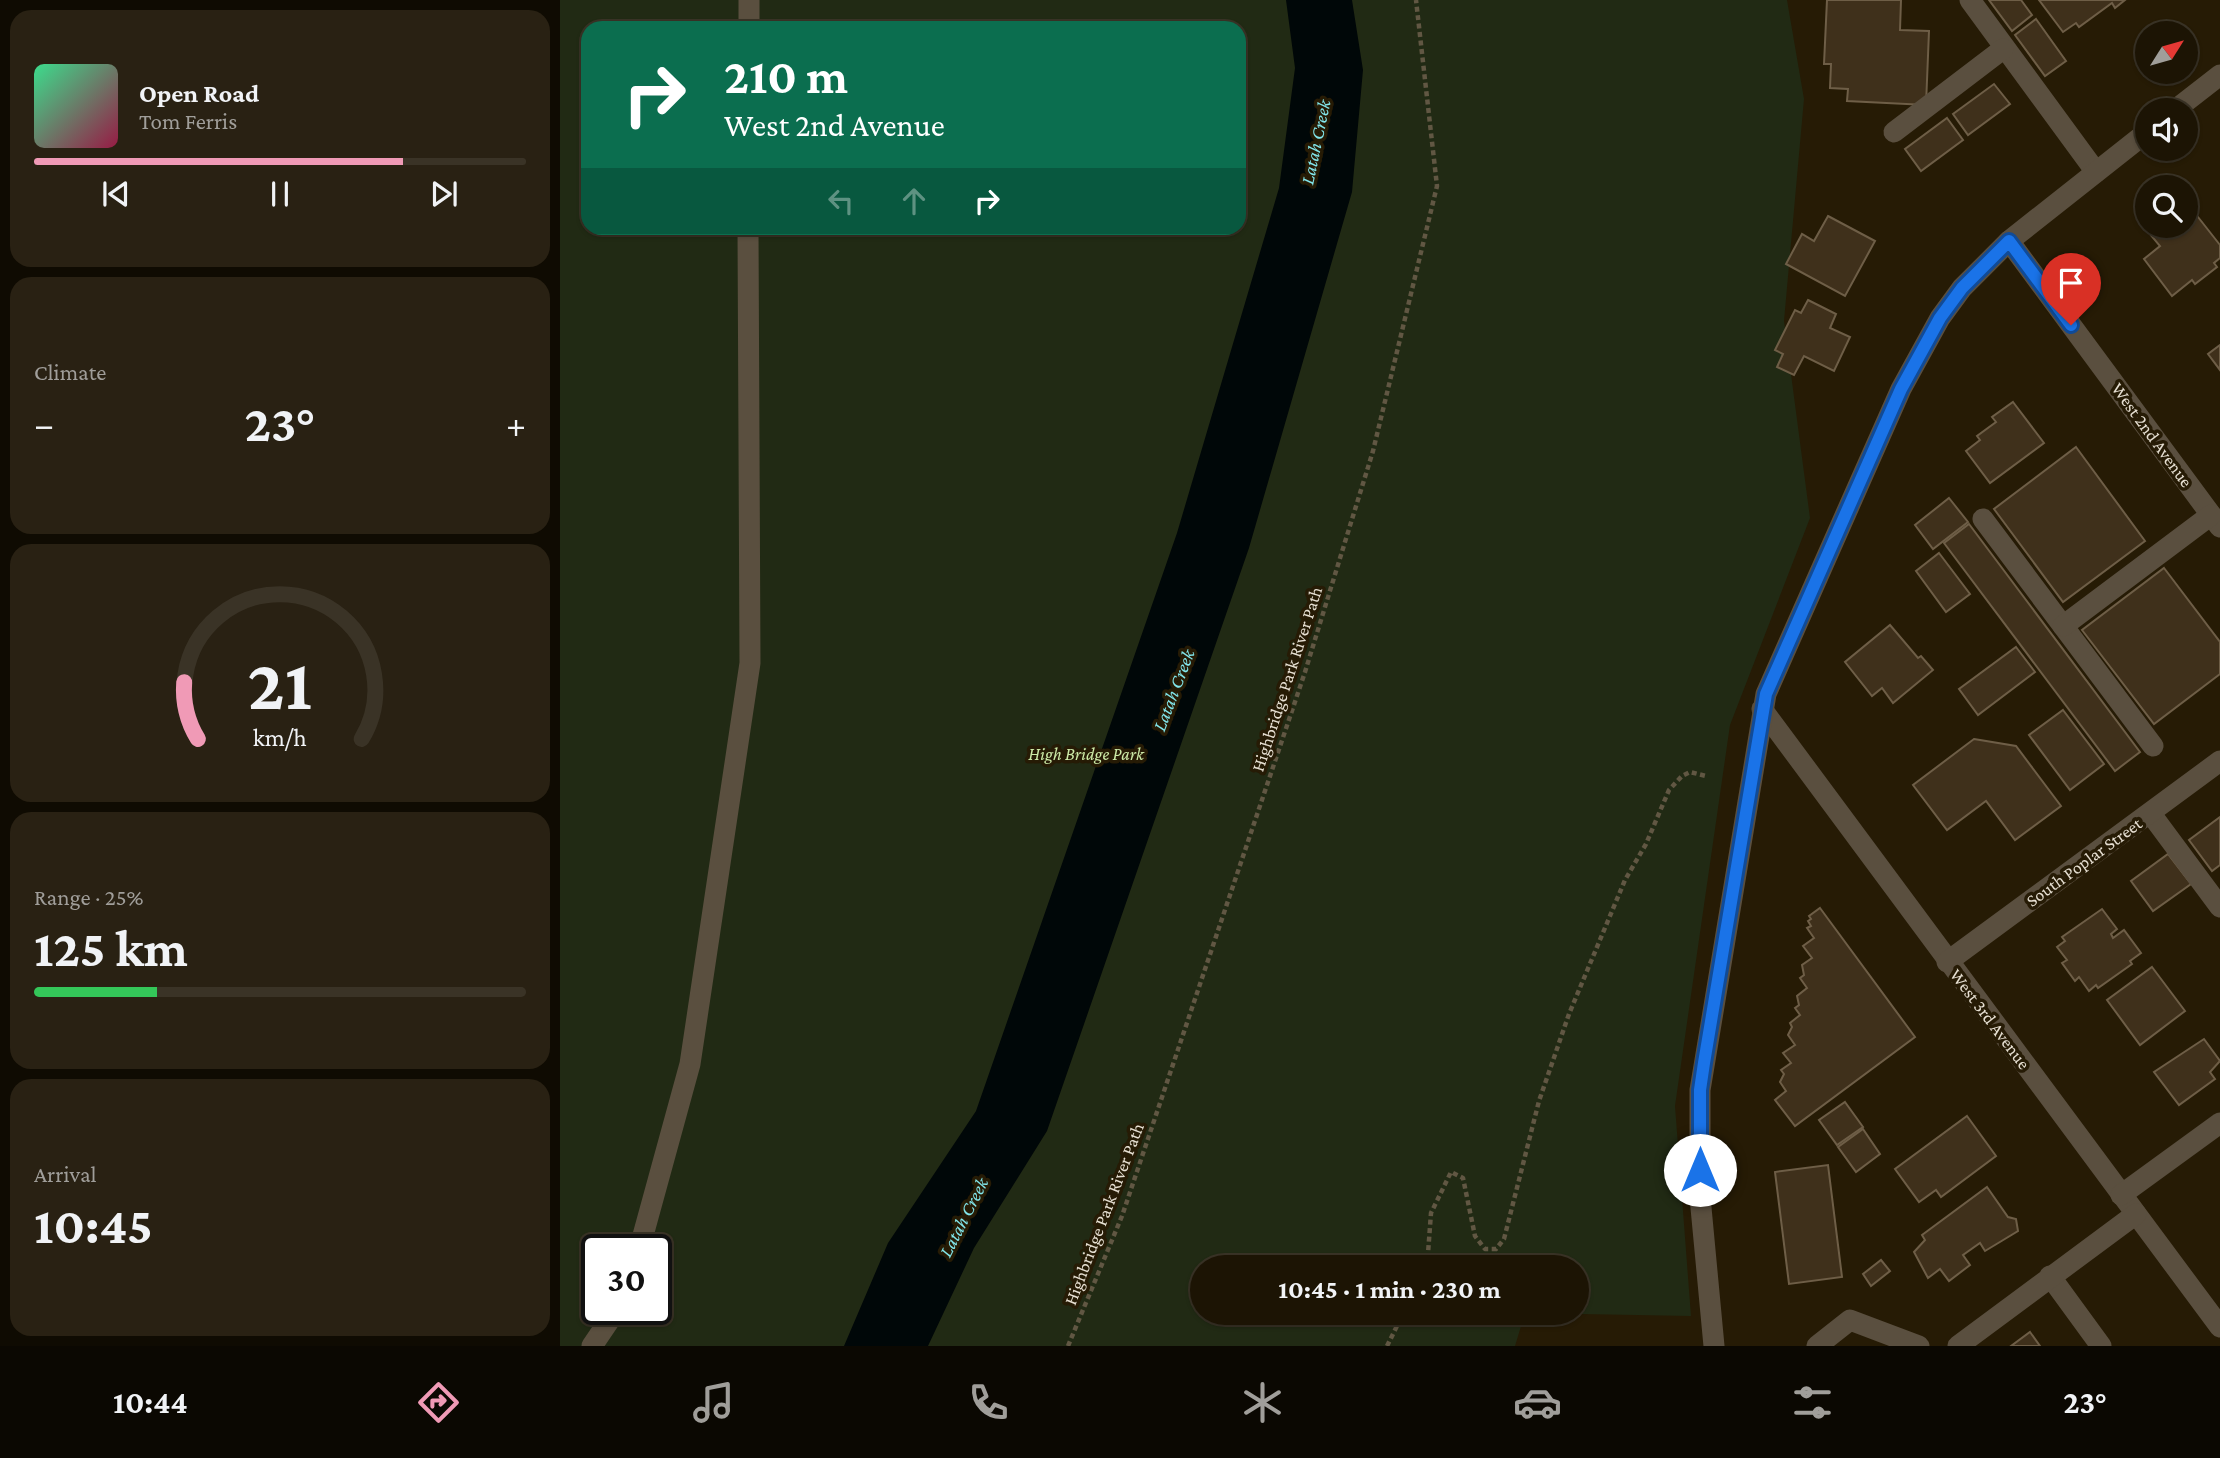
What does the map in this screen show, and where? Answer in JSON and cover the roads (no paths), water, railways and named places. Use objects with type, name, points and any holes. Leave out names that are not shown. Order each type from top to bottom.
[{"type":"street","points":[[749,0],[749,21]]},
{"type":"street","points":[[1970,0],[2003,49],[2036,88],[2096,172]]},
{"type":"street","points":[[1894,132],[2003,49]]},
{"type":"street","points":[[2190,98],[2220,75]]},
{"type":"street","points":[[1714,1346],[1700,1197],[1700,1090],[1766,694],[1901,389],[1940,318],[1962,288],[2009,241],[2135,141]]},
{"type":"street","points":[[643,1234],[690,1064],[750,663],[748,235]]},
{"type":"street","name":"West 2nd Avenue","points":[[2009,241],[2216,521]]},
{"type":"street","points":[[1983,519],[2153,746]]},
{"type":"street","points":[[2063,626],[2216,521]]},
{"type":"street","name":"West 3rd Avenue","points":[[1762,709],[2220,1327]]},
{"type":"street","name":"South Poplar Street","points":[[1947,962],[2220,761]]},
{"type":"street","points":[[2151,814],[2220,906]]},
{"type":"street","points":[[2121,1195],[2220,1123]]},
{"type":"street","points":[[1958,1346],[2136,1214]]},
{"type":"street","points":[[2050,1276],[2101,1346]]},
{"type":"street","points":[[1817,1346],[1850,1320],[1919,1346]]},
{"type":"street","points":[[592,1346],[606,1325]]},
{"type":"water","name":"Latah Creek","points":[[1286,0],[1352,0],[1363,70],[1352,192],[1249,548],[1047,1131],[974,1248],[928,1346],[844,1346],[888,1243],[976,1111],[1177,533],[1279,188],[1295,68]]},
{"type":"park label","name":"High Bridge Park","points":[[1086,754]]}]
